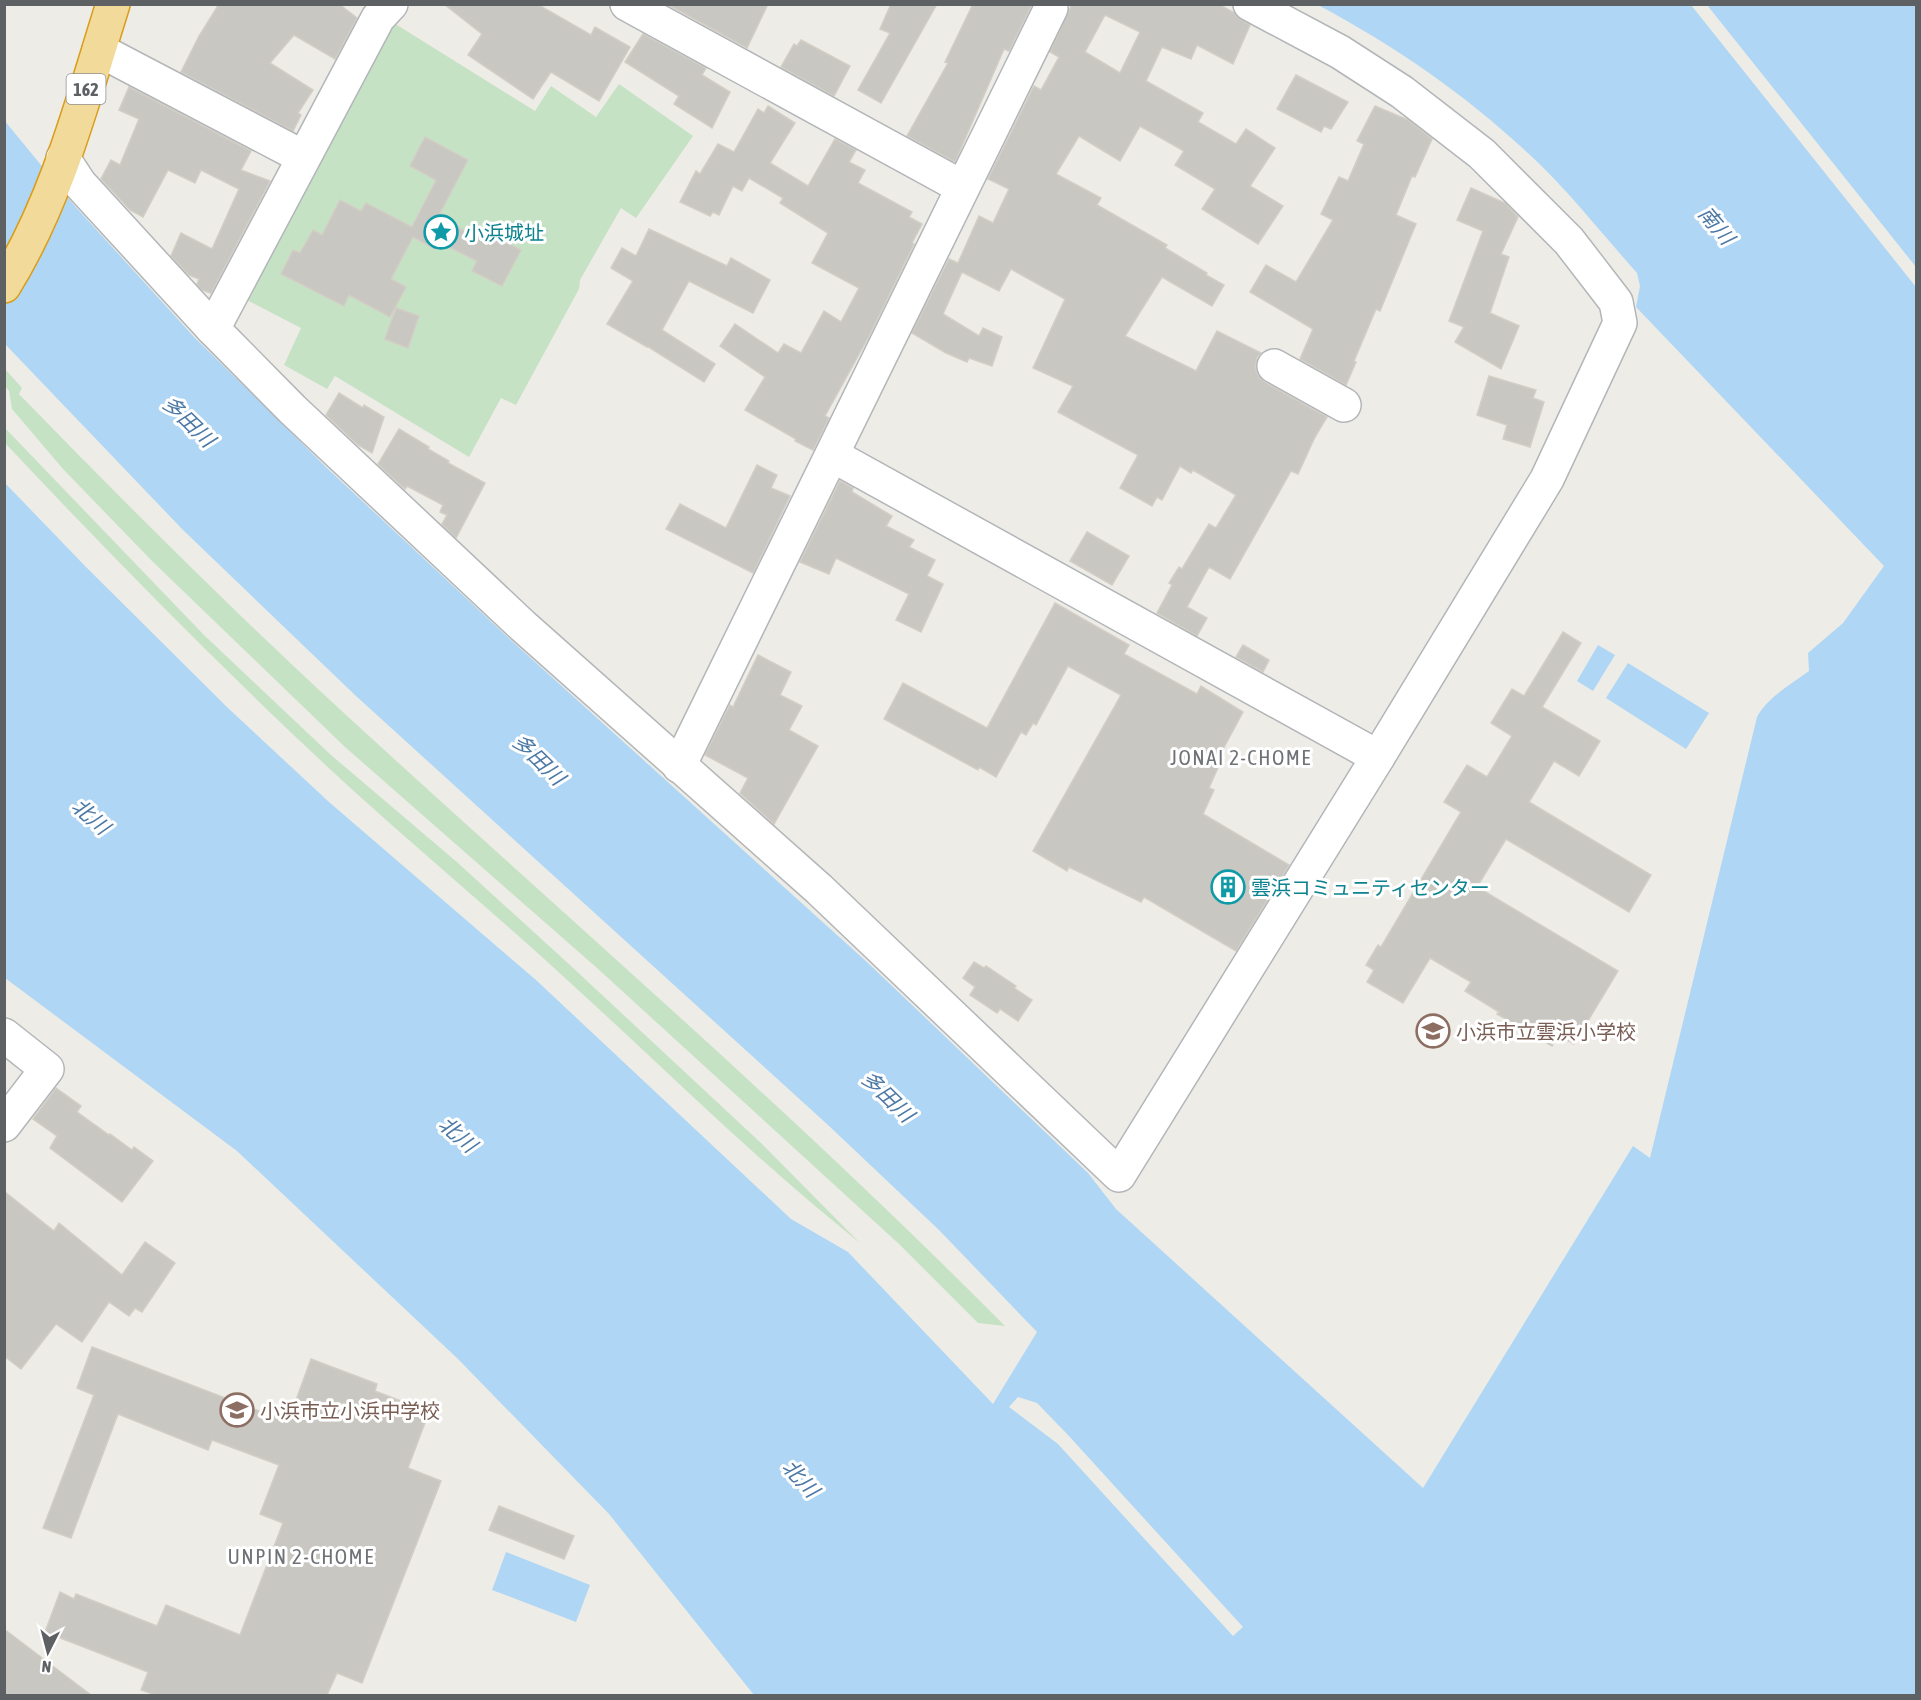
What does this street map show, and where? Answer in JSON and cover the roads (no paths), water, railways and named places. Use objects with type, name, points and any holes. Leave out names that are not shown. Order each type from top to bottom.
[{"type":"highway","name":"162","points":[[4,286],[15,270],[43,210],[113,4]]},
{"type":"street","points":[[213,329],[378,18],[391,4]]},
{"type":"street","points":[[627,4],[962,187]]},
{"type":"street","points":[[60,165],[213,329],[292,409],[498,602],[819,889],[1119,1175],[1547,479],[1620,323],[1616,302],[1569,241],[1482,154],[1402,92],[1340,52],[1250,4]]},
{"type":"street","points":[[679,766],[962,187],[1058,8]]},
{"type":"street","points":[[99,50],[303,157]]},
{"type":"street","points":[[1274,366],[1344,405]]},
{"type":"street","points":[[832,455],[1378,757]]},
{"type":"street","points":[[4,1035],[47,1069],[4,1125]]},
{"type":"water","points":[[1318,5],[1916,5],[1916,1695],[754,1695],[609,1514],[458,1359],[237,1151],[5,978],[5,483],[229,709],[329,802],[536,980],[791,1219],[848,1252],[993,1404],[1037,1332],[939,1230],[828,1125],[356,696],[183,530],[5,344],[4,120],[73,204],[195,338],[328,469],[513,642],[868,963],[1088,1173],[1116,1209],[1423,1488],[1633,1146],[1650,1158],[1757,717],[1773,697],[1809,671],[1808,653],[1843,623],[1884,566],[1636,307],[1640,286],[1637,273],[1544,169],[1481,112],[1429,73],[1375,37]]},
{"type":"water","points":[[1598,645],[1615,655],[1593,691],[1577,681]]},
{"type":"water","points":[[1628,663],[1709,713],[1686,749],[1606,698]]},
{"type":"water","points":[[506,1552],[590,1585],[576,1622],[492,1590]]},
{"type":"place","name":"小浜城址","points":[[441,232]]},
{"type":"place","name":"雲浜コミュニティセンター","points":[[1228,887]]},
{"type":"place","name":"小浜市立雲浜小学校","points":[[1433,1031]]},
{"type":"place","name":"小浜市立小浜中学校","points":[[237,1410]]},
{"type":"district","name":"JONAI 2-CHOME","points":[[1241,757]]},
{"type":"district","name":"UNPIN 2-CHOME","points":[[301,1556]]},
{"type":"water label","name":"南川","points":[[1717,225]]},
{"type":"water label","name":"多田川","points":[[189,421]]},
{"type":"water label","name":"多田川","points":[[539,759]]},
{"type":"water label","name":"北川","points":[[91,816]]},
{"type":"water label","name":"多田川","points":[[888,1096]]},
{"type":"water label","name":"北川","points":[[458,1134]]},
{"type":"water label","name":"北川","points":[[801,1478]]}]
